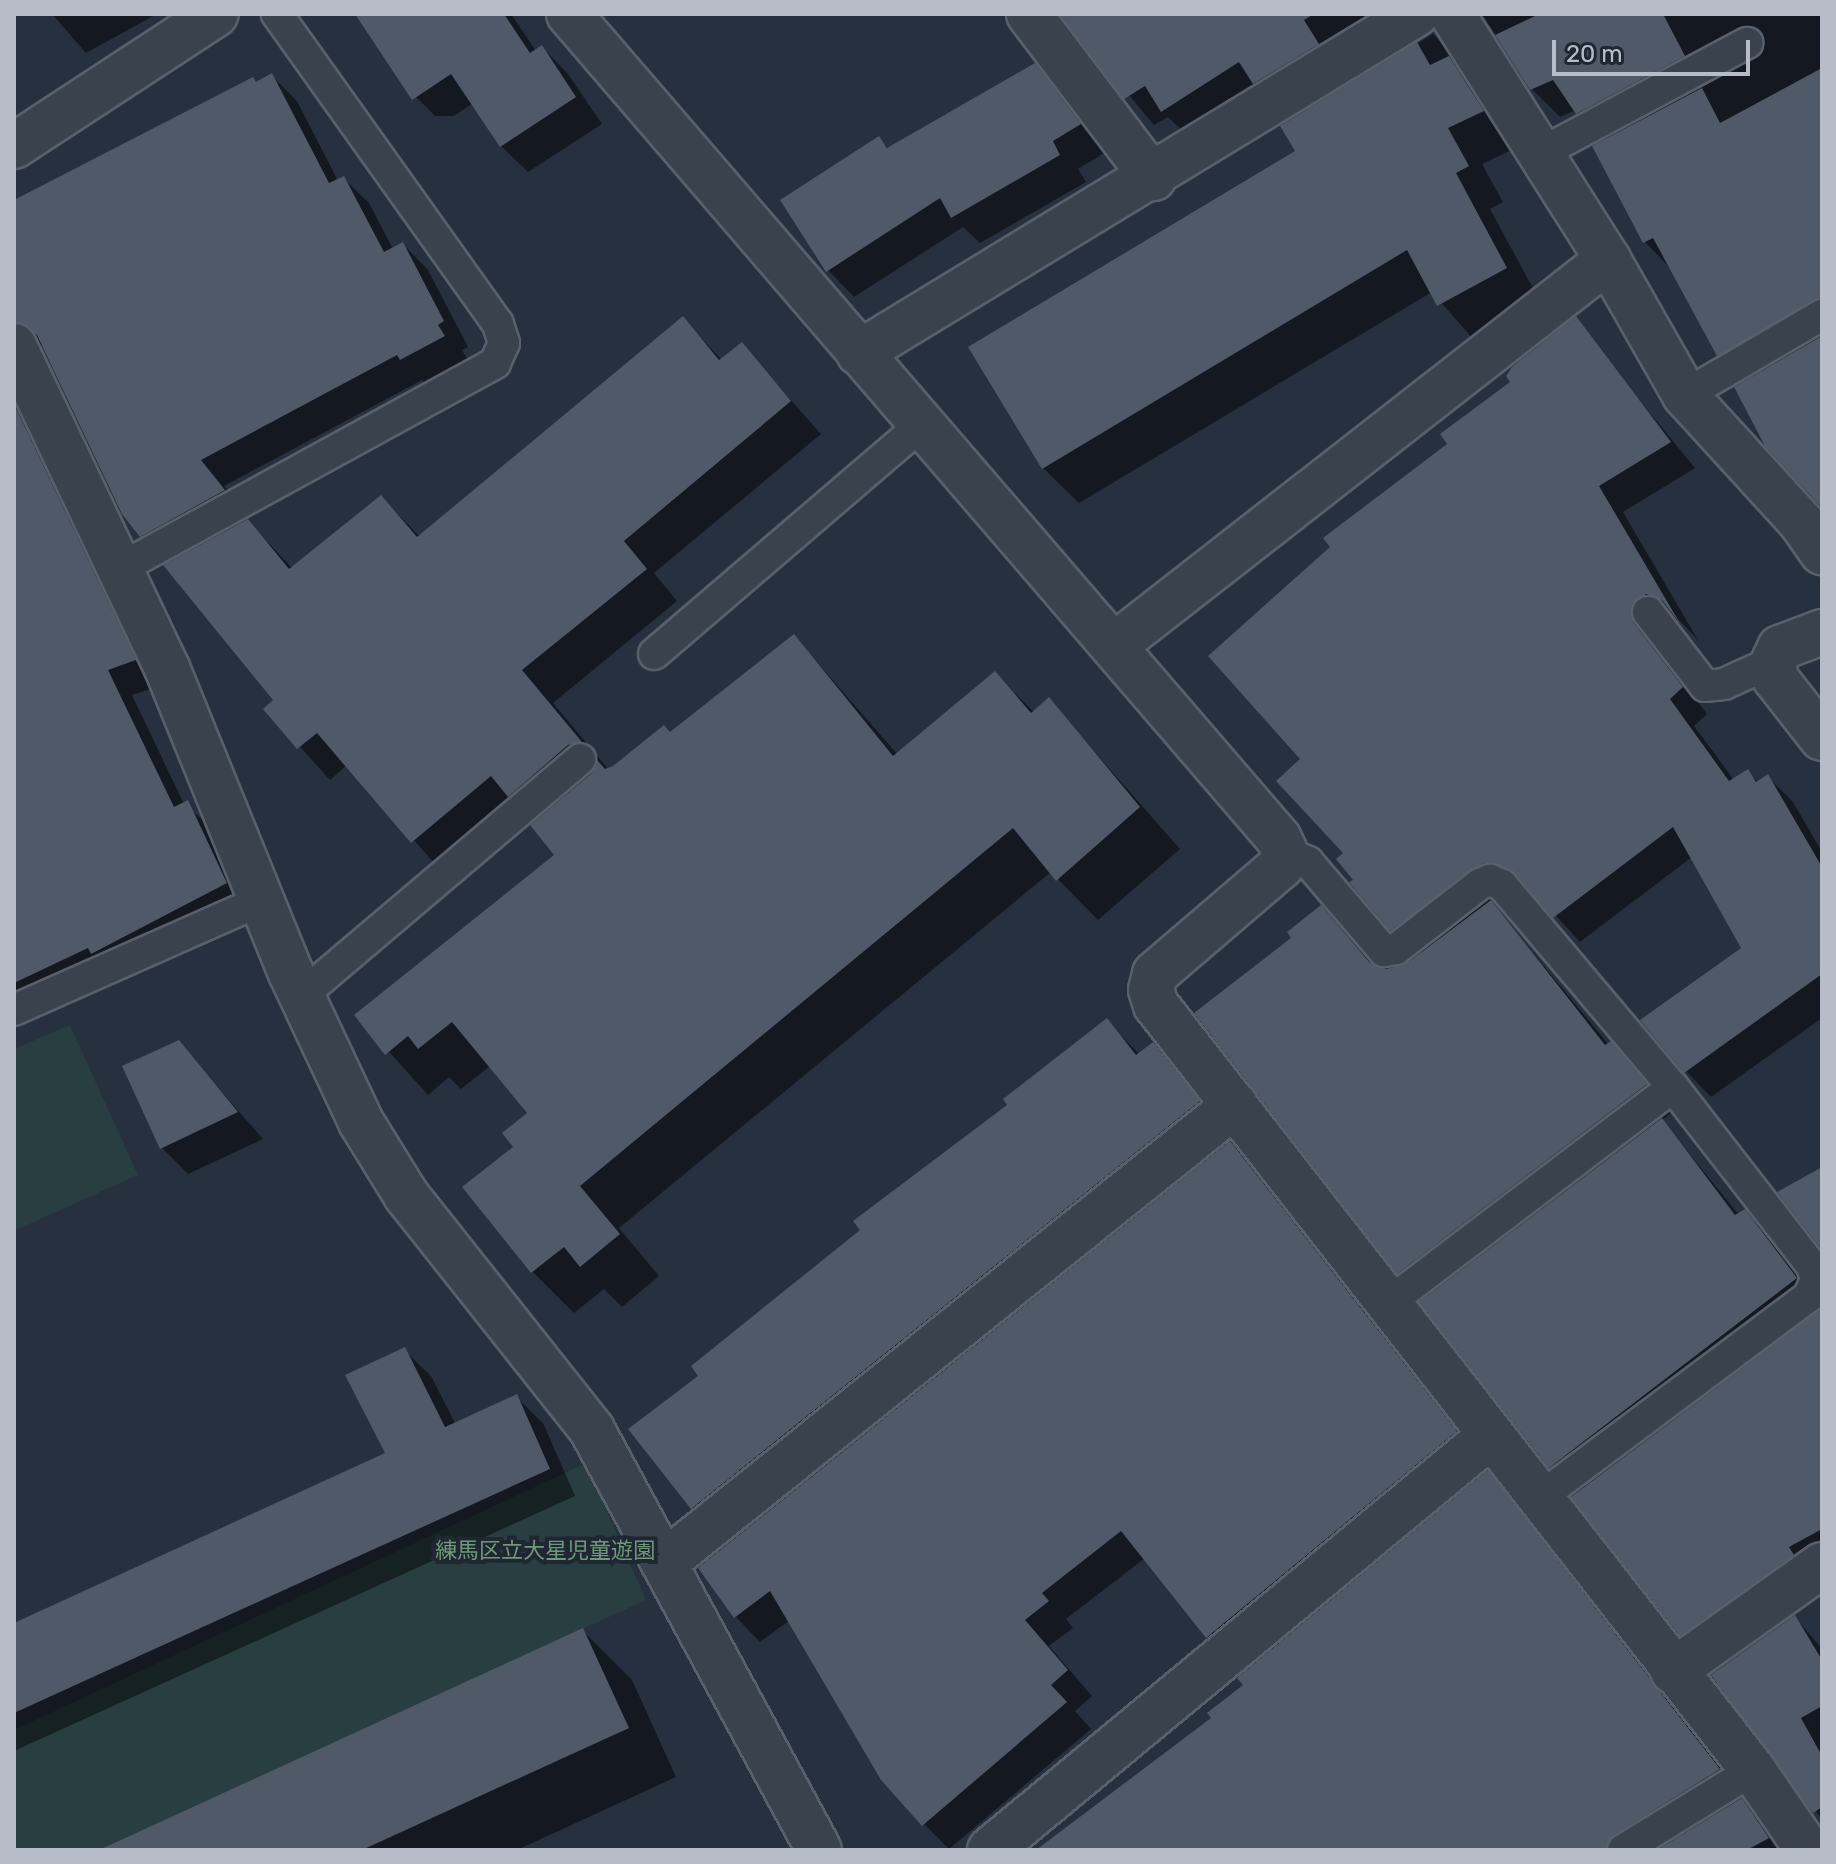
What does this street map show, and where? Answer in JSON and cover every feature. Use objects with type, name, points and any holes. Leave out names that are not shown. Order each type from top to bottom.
[{"type":"street","points":[[14,146],[216,14]]},
{"type":"street","points":[[569,14],[921,425],[1115,645],[1285,852],[1281,866],[1155,974],[1151,990],[1156,1005],[1391,1301],[1490,1436],[1753,1770],[1808,1850]]},
{"type":"street","points":[[1029,14],[1153,178]]},
{"type":"street","points":[[859,353],[1153,178],[1416,14]]},
{"type":"street","points":[[1452,14],[1608,260],[1685,395],[1801,522],[1822,552]]},
{"type":"street","points":[[1115,645],[1608,260]]},
{"type":"street","points":[[14,346],[167,668],[301,996],[361,1122],[406,1195],[592,1430],[819,1850]]},
{"type":"street","points":[[1822,632],[1780,648],[1774,661],[1775,678],[1822,738]]},
{"type":"street","points":[[664,1563],[1235,1105]]},
{"type":"street","points":[[990,1850],[1490,1436]]},
{"type":"street","points":[[1673,1671],[1822,1565]]},
{"type":"lane","points":[[119,569],[495,363],[504,343],[498,324],[277,14]]},
{"type":"lane","points":[[1541,153],[1747,43]]},
{"type":"lane","points":[[1685,395],[1822,315]]},
{"type":"lane","points":[[654,654],[921,425]]},
{"type":"lane","points":[[1648,612],[1705,686],[1724,684],[1774,661]]},
{"type":"lane","points":[[301,996],[580,759]]},
{"type":"lane","points":[[1285,852],[1308,862],[1384,951],[1396,949],[1480,884],[1490,880],[1502,885],[1673,1087],[1812,1266],[1816,1280],[1808,1297],[1541,1497]]},
{"type":"lane","points":[[14,1010],[262,900]]},
{"type":"lane","points":[[1391,1301],[1673,1087]]},
{"type":"lane","points":[[1623,1850],[1753,1770]]},
{"type":"green space","points":[[70,1025],[138,1175],[14,1231],[14,1049]]},
{"type":"green space","name":"練馬区立大星児童遊園","points":[[586,1463],[646,1600],[99,1850],[14,1850],[14,1730]]},
{"type":"building","points":[[355,14],[504,14],[530,53],[542,45],[576,97],[500,147],[451,74],[412,100]]},
{"type":"building","points":[[1060,14],[1314,14],[1304,20],[1319,44],[1253,84],[1239,62],[1161,112],[1145,86],[1124,99]]},
{"type":"building","points":[[1539,14],[1663,14],[1685,56],[1576,114],[1553,80],[1530,90],[1495,35]]},
{"type":"building","points":[[1417,42],[1430,65],[1449,56],[1484,111],[1448,128],[1469,166],[1456,173],[1507,268],[1437,306],[1407,250],[1042,469],[968,347],[1295,151],[1280,126]]},
{"type":"building","points":[[1035,63],[1081,124],[1053,141],[1060,155],[951,218],[940,198],[826,272],[780,200],[879,136],[887,148]]},
{"type":"building","points":[[1822,68],[1822,297],[1717,356],[1653,238],[1643,243],[1592,146],[1702,88],[1720,123]]},
{"type":"building","points":[[272,73],[329,183],[344,176],[384,252],[403,242],[444,321],[438,325],[445,336],[400,360],[397,355],[201,460],[225,490],[140,537],[122,514],[37,335],[14,321],[14,200],[253,77],[256,82]]},
{"type":"building","points":[[683,316],[719,360],[742,342],[791,401],[624,541],[647,569],[522,670],[582,742],[568,745],[508,797],[491,776],[411,843],[317,733],[297,749],[263,709],[273,700],[163,565],[248,519],[289,569],[381,495],[417,537]]},
{"type":"building","points":[[1576,316],[1671,442],[1599,486],[1681,625],[1662,600],[1646,594],[1632,604],[1633,622],[1683,687],[1670,699],[1729,781],[1748,769],[1756,782],[1768,774],[1822,867],[1822,974],[1684,1073],[1640,1020],[1741,948],[1673,827],[1553,918],[1515,873],[1484,863],[1390,931],[1349,882],[1353,880],[1336,859],[1343,853],[1276,781],[1300,759],[1208,656],[1330,547],[1323,538],[1447,444],[1440,434],[1510,382],[1506,376],[1512,367]]},
{"type":"building","points":[[1822,336],[1822,508],[1765,446],[1734,387]]},
{"type":"building","points":[[14,404],[136,660],[108,670],[174,807],[188,800],[227,883],[91,954],[88,948],[14,983]]},
{"type":"building","points":[[794,634],[893,756],[995,671],[1031,713],[1049,697],[1140,807],[1056,881],[1013,828],[580,1186],[620,1234],[580,1267],[564,1247],[531,1273],[462,1187],[513,1147],[502,1133],[527,1113],[452,1022],[418,1049],[408,1036],[385,1055],[354,1015],[554,855],[530,825],[592,773],[597,760],[605,769],[613,766],[664,725],[670,732]]},
{"type":"building","points":[[1491,900],[1605,1045],[1611,1041],[1647,1084],[1397,1274],[1194,1013],[1291,938],[1287,932],[1321,905],[1370,963],[1387,969],[1407,963]]},
{"type":"building","points":[[1107,1018],[1136,1055],[1153,1042],[1200,1101],[691,1509],[628,1429],[698,1376],[691,1366],[860,1230],[853,1221],[1007,1105],[1003,1099]]},
{"type":"building","points":[[179,1040],[238,1112],[160,1149],[122,1066]]},
{"type":"building","points":[[1662,1118],[1735,1215],[1745,1209],[1797,1278],[1549,1468],[1419,1302]]},
{"type":"building","points":[[1230,1141],[1457,1431],[1206,1638],[1121,1531],[1042,1593],[1049,1601],[1025,1620],[1068,1670],[1051,1685],[1067,1702],[922,1826],[881,1780],[770,1591],[734,1618],[698,1568]]},
{"type":"building","points":[[1822,1167],[1822,1250],[1777,1192]]},
{"type":"building","points":[[1822,1308],[1822,1529],[1789,1547],[1794,1555],[1680,1636],[1571,1497]]},
{"type":"building","points":[[405,1347],[445,1427],[517,1394],[550,1469],[14,1713],[14,1623],[385,1453],[345,1375]]},
{"type":"building","points":[[1488,1470],[1720,1769],[1614,1835],[1605,1850],[1036,1850],[1211,1718],[1207,1713],[1243,1685],[1237,1678]]},
{"type":"building","points":[[1795,1615],[1822,1660],[1822,1706],[1801,1718],[1822,1756],[1822,1807],[1813,1813],[1711,1675]]},
{"type":"building","points":[[583,1628],[629,1728],[362,1850],[99,1850]]},
{"type":"building","points":[[1742,1798],[1769,1838],[1747,1850],[1657,1850]]}]
